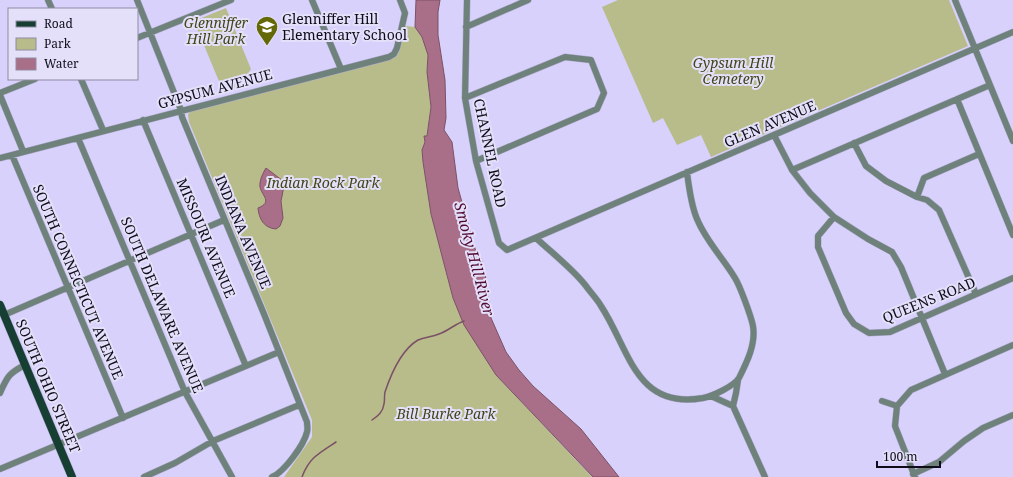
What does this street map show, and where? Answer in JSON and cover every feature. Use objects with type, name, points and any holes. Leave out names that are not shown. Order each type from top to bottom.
[{"type":"main road","name":"SOUTH OHIO STREET","points":[[0,305],[72,477]]},
{"type":"street","name":"INDIANA AVENUE","points":[[137,0],[181,110],[182,117],[307,422],[308,431],[304,440],[283,470],[272,477]]},
{"type":"street","points":[[138,38],[231,0]]},
{"type":"street","points":[[312,0],[341,69]]},
{"type":"street","name":"GYPSUM AVENUE","points":[[0,158],[103,130],[389,57],[394,54],[397,48],[405,13],[400,0]]},
{"type":"street","name":"CHANNEL ROAD","points":[[467,0],[465,98],[476,161],[499,243],[507,250],[536,238]]},
{"type":"street","points":[[466,26],[528,0]]},
{"type":"street","points":[[955,0],[1013,141]]},
{"type":"street","name":"GLEN AVENUE","points":[[536,238],[1013,32]]},
{"type":"street","points":[[465,98],[565,56],[591,60],[604,93],[597,108],[476,161]]},
{"type":"street","points":[[23,152],[0,94],[33,80]]},
{"type":"street","points":[[81,80],[103,130]]},
{"type":"street","points":[[792,170],[990,85]]},
{"type":"street","points":[[957,99],[1013,235]]},
{"type":"street","name":"MISSOURI AVENUE","points":[[144,120],[246,366]]},
{"type":"street","points":[[774,135],[792,170],[810,193],[834,217],[868,239],[892,252],[901,267],[945,374]]},
{"type":"street","name":"SOUTH DELAWARE AVENUE","points":[[78,138],[185,392],[232,477]]},
{"type":"street","points":[[854,143],[866,166],[886,181],[917,197],[927,200],[939,210],[976,294]]},
{"type":"street","name":"SOUTH CONNECTICUT AVENUE","points":[[12,154],[123,418]]},
{"type":"street","points":[[917,197],[924,178],[979,154]]},
{"type":"street","points":[[687,172],[693,207],[697,220],[736,279],[753,327],[752,348],[738,380],[733,406],[765,477]]},
{"type":"street","name":"QUEENS ROAD","points":[[834,217],[818,236],[818,247],[846,313],[854,324],[869,333],[890,332],[1013,278]]},
{"type":"street","points":[[4,314],[224,220]]},
{"type":"street","points":[[536,238],[583,281],[601,306],[637,374],[645,383],[660,393],[674,398],[687,400],[711,396],[738,380]]},
{"type":"street","points":[[1013,345],[911,390],[897,406],[895,426],[914,475],[939,462],[964,441],[983,428],[1013,415]]},
{"type":"street","points":[[0,469],[279,352]]},
{"type":"street","points":[[0,393],[6,380],[13,371],[25,365]]},
{"type":"street","points":[[711,396],[733,406]]},
{"type":"street","points":[[882,401],[897,406]]},
{"type":"street","points":[[144,477],[175,463],[213,441],[300,405]]},
{"type":"green space","name":"Gypsum Hill Cemetery","points":[[618,0],[949,0],[968,46],[711,157],[701,135],[677,145],[663,118],[653,123],[602,7]]},
{"type":"green space","name":"Glenniffer Hill Park","points":[[226,8],[251,69],[239,87],[223,91],[194,21]]},
{"type":"green space","name":"Indian Rock Park","points":[[405,26],[415,27],[422,37],[428,55],[427,72],[431,107],[427,136],[422,150],[423,162],[431,214],[453,298],[496,375],[592,477],[284,477],[312,437],[312,420],[189,122],[188,115],[190,110],[396,57]]},
{"type":"water","name":"Smoky Hill River","points":[[416,0],[440,0],[438,12],[438,35],[445,80],[446,118],[444,130],[452,142],[458,188],[476,252],[481,258],[485,273],[491,318],[506,352],[519,370],[533,386],[581,429],[619,477],[593,477],[496,375],[464,325],[453,298],[431,214],[423,162],[422,150],[425,142],[424,136],[427,136],[431,107],[427,72],[428,55],[422,37],[415,27]]},
{"type":"water","points":[[266,168],[283,181],[284,186],[281,201],[283,218],[280,226],[276,229],[265,225],[261,219],[258,208],[266,201],[260,185]]},
{"type":"waterway","points":[[372,420],[383,409],[385,392],[390,378],[397,363],[412,344],[423,338],[442,333],[464,321]]},
{"type":"waterway","points":[[302,477],[311,460],[336,442]]},
{"type":"place","name":"Glenniffer Hill Elementary School","points":[[267,46]]},
{"type":"park label","name":"Bill Burke Park","points":[[446,414]]}]
